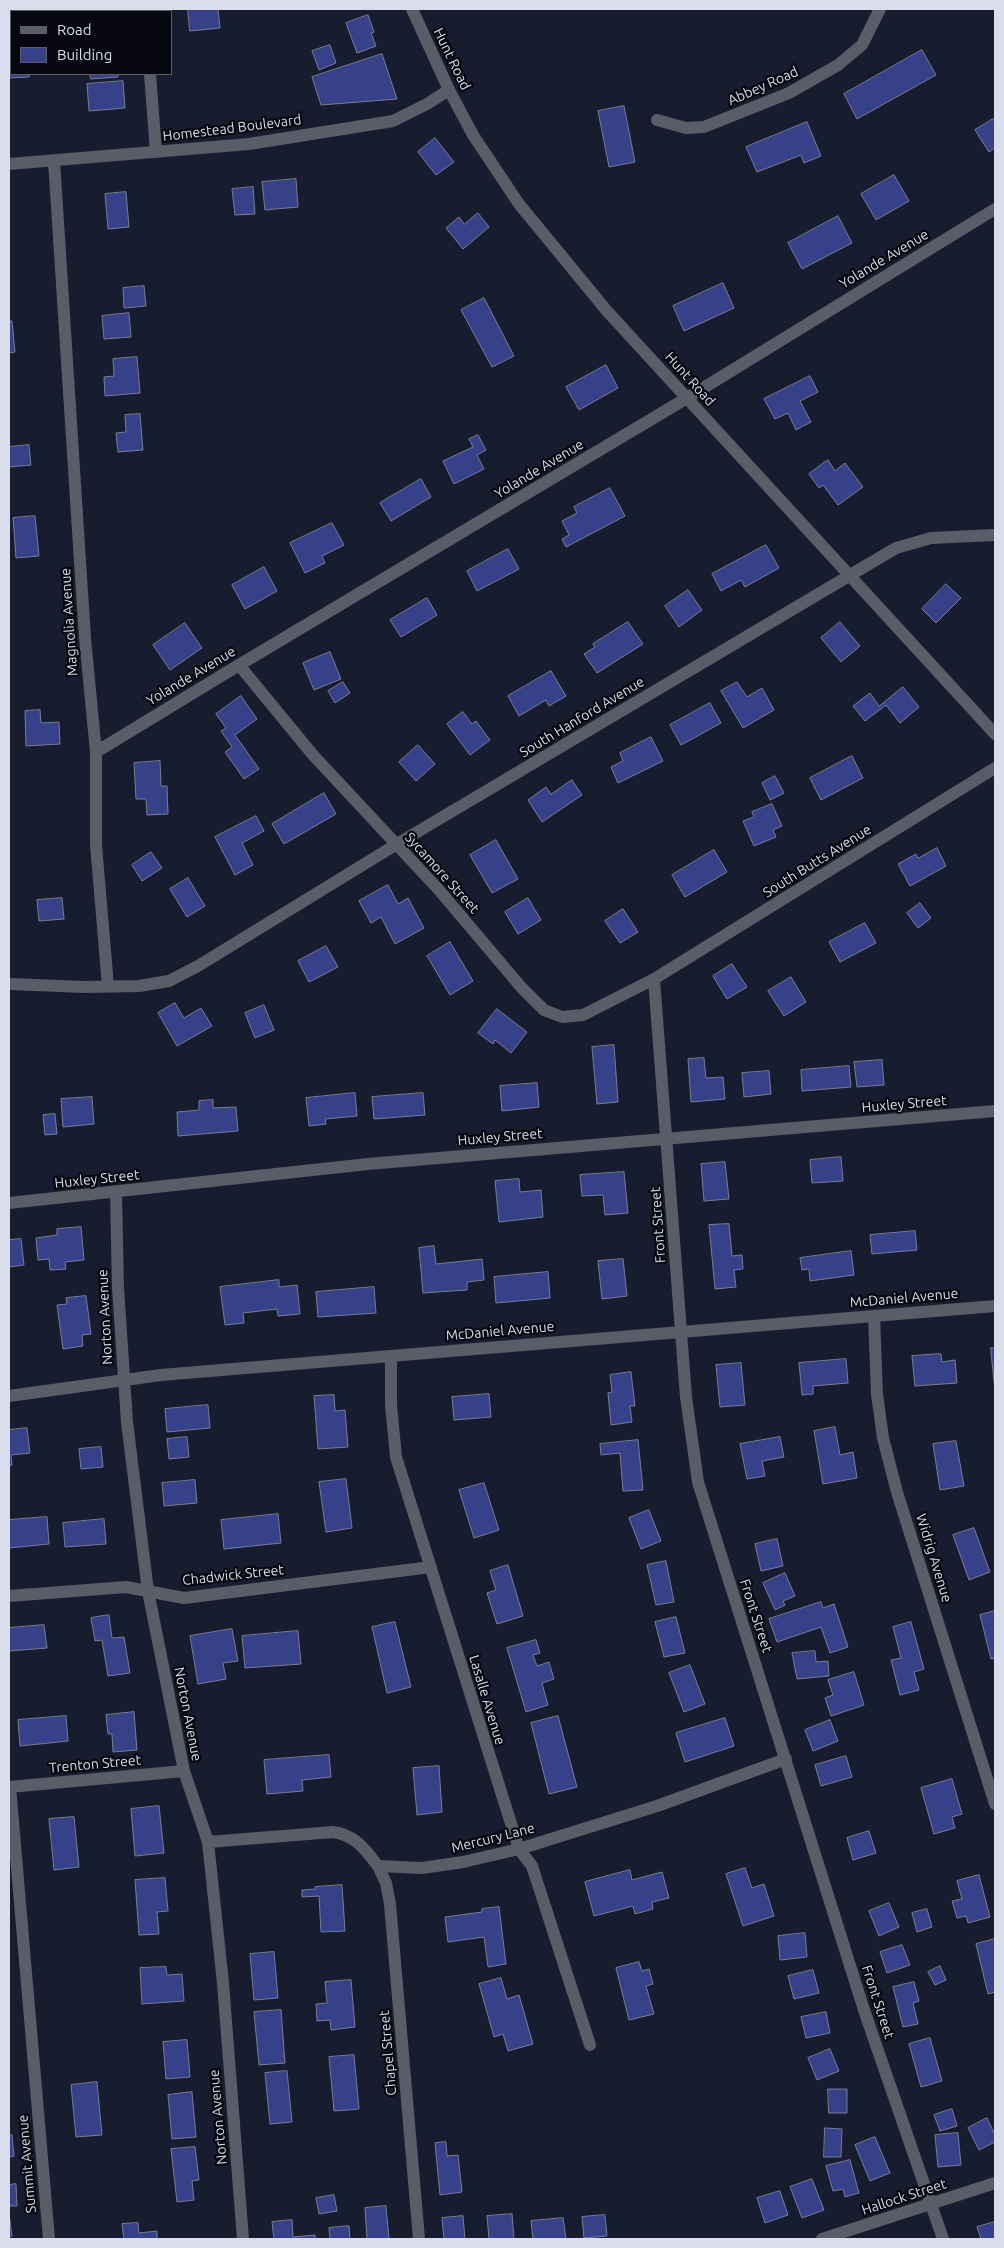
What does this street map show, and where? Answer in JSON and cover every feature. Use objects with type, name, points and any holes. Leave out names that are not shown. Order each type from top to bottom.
[{"type":"street","name":"Hunt Road","points":[[412,9],[449,90],[473,135],[519,204],[607,311],[995,734]]},
{"type":"street","name":"Abbey Road","points":[[657,120],[686,128],[704,127],[789,93],[838,66],[862,45],[880,9]]},
{"type":"street","points":[[150,75],[156,152]]},
{"type":"street","name":"Homestead Boulevard","points":[[9,164],[248,144],[394,121],[449,90]]},
{"type":"street","name":"Magnolia Avenue","points":[[54,161],[83,619],[96,752],[96,845],[108,986]]},
{"type":"street","name":"Yolande Avenue","points":[[96,752],[239,664],[687,398],[995,209]]},
{"type":"street","name":"South Hanford Avenue","points":[[108,986],[139,986],[169,981],[198,966],[396,844],[896,548],[931,538],[995,535]]},
{"type":"street","name":"Sycamore Street","points":[[239,664],[313,755],[396,844],[544,1010],[562,1018],[583,1015],[654,979]]},
{"type":"street","name":"South Butts Avenue","points":[[654,979],[995,768]]},
{"type":"street","name":"Front Street","points":[[654,979],[686,1397],[698,1482],[864,2010],[943,2239]]},
{"type":"street","points":[[9,984],[108,986]]},
{"type":"street","name":"Huxley Street","points":[[9,1203],[116,1193],[368,1164],[995,1111]]},
{"type":"street","name":"Norton Avenue","points":[[116,1193],[118,1288],[127,1422],[148,1591],[184,1771],[208,1842],[223,1993],[243,2239]]},
{"type":"street","name":"McDaniel Avenue","points":[[9,1396],[124,1380],[682,1331],[995,1306]]},
{"type":"street","name":"Widrig Avenue","points":[[874,1316],[876,1384],[882,1438],[897,1492],[995,1804]]},
{"type":"street","name":"Lasalle Avenue","points":[[391,1356],[391,1405],[396,1457],[519,1849],[532,1866],[590,2045]]},
{"type":"street","name":"Chadwick Street","points":[[9,1596],[126,1587],[184,1598],[431,1567]]},
{"type":"street","name":"Mercury Lane","points":[[378,1866],[422,1868],[463,1862],[519,1849],[658,1806],[786,1759]]},
{"type":"street","name":"Trenton Street","points":[[9,1787],[184,1771]]},
{"type":"street","name":"Summit Avenue","points":[[9,1787],[49,2239]]},
{"type":"street","points":[[208,1842],[309,1833],[342,1834],[357,1840],[378,1866]]},
{"type":"street","name":"Chapel Street","points":[[378,1866],[386,1883],[390,1904],[419,2239]]},
{"type":"street","name":"Hallock Street","points":[[822,2239],[995,2183]]},
{"type":"building","points":[[85,9],[113,9],[113,10]]},
{"type":"building","points":[[188,9],[218,9],[220,28],[190,31]]},
{"type":"building","points":[[368,15],[374,32],[371,33],[376,46],[357,53],[346,23]]},
{"type":"building","points":[[10,27],[10,75],[29,75],[29,77],[9,78]]},
{"type":"building","points":[[330,45],[336,63],[319,70],[312,51]]},
{"type":"building","points":[[922,50],[936,75],[857,119],[844,94]]},
{"type":"building","points":[[382,54],[397,99],[321,105],[312,77]]},
{"type":"building","points":[[90,75],[118,75],[118,77],[91,79]]},
{"type":"building","points":[[123,81],[125,108],[89,111],[87,84]]},
{"type":"building","points":[[624,106],[635,162],[609,167],[598,111]]},
{"type":"building","points":[[993,119],[995,122],[995,148],[989,152],[975,130]]},
{"type":"building","points":[[807,122],[821,156],[804,163],[801,155],[757,172],[746,147]]},
{"type":"building","points":[[435,138],[454,162],[436,175],[418,152]]},
{"type":"building","points":[[894,175],[909,201],[876,220],[861,194]]},
{"type":"building","points":[[296,179],[298,207],[265,210],[262,182]]},
{"type":"building","points":[[253,187],[255,214],[235,215],[232,189]]},
{"type":"building","points":[[126,192],[129,227],[108,229],[105,194]]},
{"type":"building","points":[[478,213],[489,227],[463,249],[446,228],[459,217],[464,224]]},
{"type":"building","points":[[838,216],[852,243],[802,269],[788,243]]},
{"type":"building","points":[[723,283],[734,308],[684,331],[673,306]]},
{"type":"building","points":[[144,286],[146,306],[124,308],[123,288]]},
{"type":"building","points":[[484,298],[514,356],[492,367],[461,310]]},
{"type":"building","points":[[129,313],[131,337],[104,339],[102,316]]},
{"type":"building","points":[[9,321],[12,321],[15,352],[9,353]]},
{"type":"building","points":[[137,357],[140,393],[105,396],[104,377],[114,376],[113,359]]},
{"type":"building","points":[[606,365],[618,388],[579,410],[566,387]]},
{"type":"building","points":[[810,376],[818,392],[800,401],[811,422],[796,430],[788,413],[775,419],[764,399]]},
{"type":"building","points":[[140,414],[143,450],[118,452],[116,433],[126,432],[125,415]]},
{"type":"building","points":[[478,435],[486,450],[477,455],[484,469],[454,484],[443,461],[473,447],[469,439]]},
{"type":"building","points":[[29,445],[31,465],[9,467],[9,447]]},
{"type":"building","points":[[828,460],[835,471],[845,463],[863,487],[838,505],[823,485],[819,488],[809,474]]},
{"type":"building","points":[[421,479],[431,497],[391,521],[380,503]]},
{"type":"building","points":[[610,488],[625,516],[566,547],[562,539],[569,535],[562,521],[577,513],[574,507]]},
{"type":"building","points":[[35,516],[39,556],[16,558],[13,518]]},
{"type":"building","points":[[332,523],[344,545],[322,556],[325,563],[305,573],[290,543]]},
{"type":"building","points":[[766,545],[779,568],[745,587],[741,580],[721,591],[712,574]]},
{"type":"building","points":[[508,549],[519,569],[477,591],[467,571]]},
{"type":"building","points":[[264,567],[277,591],[245,609],[232,585]]},
{"type":"building","points":[[946,584],[961,598],[936,623],[922,609]]},
{"type":"building","points":[[688,590],[702,610],[679,627],[665,606]]},
{"type":"building","points":[[427,598],[437,615],[401,637],[390,620]]},
{"type":"building","points":[[628,622],[643,644],[597,673],[584,654],[595,647],[593,644]]},
{"type":"building","points":[[840,622],[860,646],[841,662],[821,638]]},
{"type":"building","points":[[185,623],[202,648],[170,670],[153,645]]},
{"type":"building","points":[[330,652],[341,679],[314,690],[303,663]]},
{"type":"building","points":[[551,671],[566,696],[549,706],[546,700],[519,716],[508,696]]},
{"type":"building","points":[[343,682],[350,693],[335,703],[328,691]]},
{"type":"building","points":[[737,682],[747,697],[762,688],[774,710],[743,728],[721,691]]},
{"type":"building","points":[[903,687],[919,707],[900,723],[886,705],[865,721],[853,706],[870,693],[879,706]]},
{"type":"building","points":[[241,696],[257,719],[235,735],[259,769],[244,779],[225,752],[232,747],[221,731],[226,728],[216,714]]},
{"type":"building","points":[[710,703],[721,723],[681,745],[670,725]]},
{"type":"building","points":[[40,710],[41,723],[59,722],[60,744],[26,746],[25,711]]},
{"type":"building","points":[[463,712],[472,724],[476,721],[490,740],[470,755],[447,724]]},
{"type":"building","points":[[651,737],[663,761],[618,783],[611,767],[623,761],[620,753]]},
{"type":"building","points":[[418,745],[435,764],[416,781],[399,762]]},
{"type":"building","points":[[852,756],[863,778],[821,800],[810,778]]},
{"type":"building","points":[[160,761],[161,786],[167,786],[168,814],[147,815],[146,799],[136,799],[134,763]]},
{"type":"building","points":[[775,776],[784,793],[770,800],[762,783]]},
{"type":"building","points":[[572,780],[582,795],[542,822],[528,800],[546,787],[551,794]]},
{"type":"building","points":[[324,793],[336,814],[284,844],[272,824]]},
{"type":"building","points":[[772,804],[782,826],[773,830],[776,837],[754,846],[743,821],[754,817],[752,812]]},
{"type":"building","points":[[256,816],[264,831],[242,843],[253,865],[235,875],[215,837]]},
{"type":"building","points":[[496,840],[518,879],[492,893],[470,855]]},
{"type":"building","points":[[937,848],[946,866],[910,886],[898,864],[916,854],[918,858]]},
{"type":"building","points":[[714,850],[727,872],[685,897],[672,875]]},
{"type":"building","points":[[151,852],[162,868],[142,881],[132,865]]},
{"type":"building","points":[[188,878],[205,906],[187,917],[170,889]]},
{"type":"building","points":[[388,885],[398,904],[408,898],[424,928],[395,944],[381,917],[371,923],[359,901]]},
{"type":"building","points":[[62,898],[64,919],[39,921],[37,900]]},
{"type":"building","points":[[528,898],[541,920],[518,934],[505,912]]},
{"type":"building","points":[[920,903],[931,918],[918,928],[907,913]]},
{"type":"building","points":[[623,909],[638,932],[620,943],[605,921]]},
{"type":"building","points":[[865,923],[876,943],[840,962],[829,942]]},
{"type":"building","points":[[450,942],[473,981],[450,995],[427,956]]},
{"type":"building","points":[[326,946],[338,967],[309,982],[298,961]]},
{"type":"building","points":[[732,964],[747,987],[727,999],[713,976]]},
{"type":"building","points":[[791,977],[806,1002],[784,1016],[768,991]]},
{"type":"building","points":[[175,1003],[184,1018],[201,1008],[212,1026],[177,1046],[158,1013]]},
{"type":"building","points":[[264,1005],[274,1030],[255,1038],[245,1013]]},
{"type":"building","points":[[497,1009],[527,1032],[511,1053],[495,1040],[493,1044],[478,1033]]},
{"type":"building","points":[[614,1045],[618,1102],[597,1104],[592,1047]]},
{"type":"building","points":[[704,1058],[706,1078],[723,1077],[725,1099],[691,1102],[688,1059]]},
{"type":"building","points":[[882,1060],[884,1085],[857,1087],[854,1062]]},
{"type":"building","points":[[849,1066],[851,1087],[802,1091],[801,1070]]},
{"type":"building","points":[[769,1071],[771,1094],[744,1097],[742,1073]]},
{"type":"building","points":[[537,1083],[539,1107],[502,1111],[500,1086]]},
{"type":"building","points":[[355,1093],[357,1116],[325,1119],[326,1124],[309,1126],[306,1098]]},
{"type":"building","points":[[423,1093],[425,1115],[374,1119],[372,1097]]},
{"type":"building","points":[[92,1097],[94,1124],[63,1127],[61,1099]]},
{"type":"building","points":[[213,1100],[213,1108],[236,1107],[238,1131],[178,1136],[177,1112],[199,1110],[199,1101]]},
{"type":"building","points":[[55,1114],[57,1134],[45,1135],[43,1115]]},
{"type":"building","points":[[841,1157],[843,1181],[812,1183],[810,1160]]},
{"type":"building","points":[[725,1162],[729,1199],[704,1201],[701,1164]]},
{"type":"building","points":[[624,1172],[628,1213],[605,1215],[603,1195],[582,1196],[580,1175]]},
{"type":"building","points":[[519,1179],[520,1192],[541,1190],[543,1217],[499,1222],[495,1181]]},
{"type":"building","points":[[729,1224],[732,1256],[742,1255],[743,1269],[734,1270],[736,1287],[715,1289],[709,1225]]},
{"type":"building","points":[[81,1227],[84,1260],[65,1262],[66,1269],[50,1270],[49,1259],[38,1260],[36,1238],[57,1235],[57,1229]]},
{"type":"building","points":[[915,1231],[917,1250],[872,1254],[870,1235]]},
{"type":"building","points":[[21,1239],[24,1265],[9,1267],[9,1240]]},
{"type":"building","points":[[434,1246],[436,1264],[482,1259],[484,1280],[467,1282],[467,1290],[423,1293],[419,1248]]},
{"type":"building","points":[[851,1251],[854,1275],[810,1281],[809,1269],[802,1270],[800,1258]]},
{"type":"building","points":[[623,1259],[627,1296],[602,1299],[598,1261]]},
{"type":"building","points":[[548,1272],[550,1298],[496,1303],[494,1277]]},
{"type":"building","points":[[279,1280],[279,1287],[297,1285],[300,1314],[278,1316],[277,1309],[243,1313],[244,1323],[225,1325],[220,1287]]},
{"type":"building","points":[[374,1287],[376,1313],[318,1317],[316,1292]]},
{"type":"building","points":[[86,1296],[91,1334],[82,1335],[83,1346],[63,1349],[57,1305],[67,1304],[66,1298]]},
{"type":"building","points":[[991,1348],[995,1348],[995,1391]]},
{"type":"building","points":[[941,1354],[942,1362],[955,1360],[957,1383],[915,1386],[912,1356]]},
{"type":"building","points":[[846,1359],[848,1383],[813,1386],[813,1394],[802,1395],[799,1363]]},
{"type":"building","points":[[741,1363],[745,1405],[720,1407],[716,1365]]},
{"type":"building","points":[[631,1372],[635,1406],[630,1406],[632,1422],[611,1425],[608,1393],[612,1392],[610,1375]]},
{"type":"building","points":[[489,1394],[491,1417],[454,1420],[452,1397]]},
{"type":"building","points":[[334,1395],[335,1411],[345,1410],[348,1447],[318,1449],[314,1396]]},
{"type":"building","points":[[208,1405],[210,1428],[167,1432],[165,1409]]},
{"type":"building","points":[[835,1427],[840,1455],[853,1452],[857,1478],[823,1484],[814,1431]]},
{"type":"building","points":[[27,1428],[30,1453],[11,1455],[12,1465],[9,1466],[9,1430]]},
{"type":"building","points":[[187,1437],[189,1457],[169,1459],[167,1439]]},
{"type":"building","points":[[780,1437],[784,1457],[762,1461],[765,1476],[747,1479],[740,1444]]},
{"type":"building","points":[[638,1440],[643,1490],[623,1491],[620,1453],[601,1455],[600,1444]]},
{"type":"building","points":[[956,1441],[964,1486],[940,1490],[933,1444]]},
{"type":"building","points":[[101,1447],[103,1467],[81,1469],[79,1449]]},
{"type":"building","points":[[346,1479],[352,1528],[326,1532],[319,1482]]},
{"type":"building","points":[[195,1480],[197,1503],[164,1506],[162,1483]]},
{"type":"building","points":[[484,1483],[499,1530],[474,1538],[459,1490]]},
{"type":"building","points":[[649,1510],[661,1541],[641,1549],[629,1518]]},
{"type":"building","points":[[278,1514],[281,1543],[224,1549],[221,1520]]},
{"type":"building","points":[[47,1517],[49,1544],[9,1548],[9,1520]]},
{"type":"building","points":[[104,1519],[106,1544],[65,1547],[63,1523]]},
{"type":"building","points":[[974,1528],[990,1572],[969,1580],[953,1535]]},
{"type":"building","points":[[777,1539],[783,1566],[761,1571],[755,1544]]},
{"type":"building","points":[[666,1561],[674,1602],[656,1605],[647,1565]]},
{"type":"building","points":[[508,1565],[523,1616],[497,1624],[487,1593],[496,1590],[490,1571]]},
{"type":"building","points":[[785,1573],[795,1596],[783,1601],[785,1605],[775,1610],[763,1583]]},
{"type":"building","points":[[821,1602],[823,1608],[834,1604],[848,1647],[830,1653],[821,1627],[777,1642],[769,1619]]},
{"type":"building","points":[[995,1611],[995,1658],[991,1659],[980,1615]]},
{"type":"building","points":[[109,1615],[112,1638],[124,1637],[130,1673],[108,1676],[102,1640],[95,1641],[91,1618]]},
{"type":"building","points":[[676,1617],[685,1653],[664,1657],[655,1622]]},
{"type":"building","points":[[395,1622],[411,1687],[387,1693],[372,1627]]},
{"type":"building","points":[[911,1622],[924,1669],[914,1672],[919,1690],[900,1695],[891,1660],[901,1658],[893,1627]]},
{"type":"building","points":[[44,1625],[47,1648],[9,1651],[9,1628]]},
{"type":"building","points":[[232,1629],[238,1661],[223,1663],[226,1679],[198,1684],[190,1636]]},
{"type":"building","points":[[298,1631],[301,1664],[245,1668],[242,1636]]},
{"type":"building","points":[[536,1640],[540,1653],[533,1655],[537,1666],[549,1662],[554,1679],[542,1683],[548,1705],[526,1712],[507,1648]]},
{"type":"building","points":[[815,1651],[816,1662],[828,1661],[829,1676],[797,1679],[792,1653]]},
{"type":"building","points":[[690,1665],[705,1704],[684,1712],[669,1673]]},
{"type":"building","points":[[854,1672],[864,1705],[831,1716],[825,1698],[833,1695],[828,1680]]},
{"type":"building","points":[[134,1712],[137,1750],[113,1752],[112,1734],[108,1734],[106,1715]]},
{"type":"building","points":[[66,1716],[68,1741],[20,1746],[18,1720]]},
{"type":"building","points":[[558,1716],[577,1787],[549,1794],[531,1723]]},
{"type":"building","points":[[725,1718],[734,1746],[685,1762],[676,1733]]},
{"type":"building","points":[[830,1720],[838,1741],[813,1751],[805,1730]]},
{"type":"building","points":[[329,1755],[331,1777],[302,1780],[303,1791],[267,1794],[264,1760]]},
{"type":"building","points":[[846,1756],[852,1777],[821,1786],[815,1765]]},
{"type":"building","points":[[439,1766],[442,1812],[417,1815],[413,1768]]},
{"type":"building","points":[[952,1779],[962,1814],[952,1817],[955,1828],[934,1834],[921,1788]]},
{"type":"building","points":[[159,1806],[164,1853],[135,1856],[131,1809]]},
{"type":"building","points":[[74,1817],[79,1867],[54,1870],[49,1819]]},
{"type":"building","points":[[869,1831],[876,1853],[853,1860],[847,1838]]},
{"type":"building","points":[[745,1868],[752,1888],[764,1884],[774,1916],[743,1926],[726,1874]]},
{"type":"building","points":[[630,1870],[632,1880],[662,1872],[669,1898],[652,1902],[653,1909],[635,1914],[633,1906],[594,1916],[585,1882]]},
{"type":"building","points":[[979,1875],[990,1917],[968,1923],[966,1916],[957,1918],[952,1901],[962,1899],[957,1881]]},
{"type":"building","points":[[165,1878],[168,1911],[157,1912],[159,1934],[139,1935],[135,1880]]},
{"type":"building","points":[[342,1885],[345,1931],[321,1932],[319,1896],[302,1897],[302,1890]]},
{"type":"building","points":[[889,1903],[899,1927],[879,1936],[869,1911]]},
{"type":"building","points":[[499,1907],[506,1964],[488,1967],[484,1937],[448,1942],[445,1917],[482,1912],[482,1909]]},
{"type":"building","points":[[927,1909],[932,1927],[917,1932],[912,1913]]},
{"type":"building","points":[[805,1933],[807,1957],[780,1960],[778,1936]]},
{"type":"building","points":[[995,1939],[995,1992],[988,1994],[976,1944]]},
{"type":"building","points":[[902,1945],[910,1965],[887,1973],[880,1952]]},
{"type":"building","points":[[274,1952],[278,1998],[254,2000],[250,1954]]},
{"type":"building","points":[[639,1962],[642,1971],[649,1969],[653,1984],[646,1986],[654,2014],[629,2020],[616,1968]]},
{"type":"building","points":[[940,1966],[946,1980],[935,1985],[928,1972]]},
{"type":"building","points":[[166,1967],[167,1975],[182,1974],[184,2001],[142,2004],[140,1968]]},
{"type":"building","points":[[813,1970],[819,1993],[794,1999],[788,1976]]},
{"type":"building","points":[[501,1978],[507,1999],[519,1995],[533,2044],[508,2051],[503,2034],[494,2037],[479,1984]]},
{"type":"building","points":[[351,1980],[355,2027],[331,2030],[330,2020],[317,2021],[316,2004],[327,2003],[325,1982]]},
{"type":"building","points":[[914,1982],[919,2001],[913,2003],[918,2024],[903,2027],[893,1987]]},
{"type":"building","points":[[281,2010],[285,2063],[259,2065],[254,2012]]},
{"type":"building","points":[[826,2012],[830,2033],[806,2038],[801,2017]]},
{"type":"building","points":[[930,2038],[942,2081],[921,2087],[909,2044]]},
{"type":"building","points":[[187,2040],[190,2077],[166,2079],[163,2042]]},
{"type":"building","points":[[830,2049],[839,2071],[817,2080],[808,2058]]},
{"type":"building","points":[[354,2055],[359,2109],[334,2111],[329,2057]]},
{"type":"building","points":[[287,2071],[292,2122],[270,2124],[265,2073]]},
{"type":"building","points":[[97,2082],[102,2135],[76,2137],[71,2085]]},
{"type":"building","points":[[828,2089],[847,2089],[847,2113],[829,2113]]},
{"type":"building","points":[[192,2092],[196,2137],[172,2139],[168,2095]]},
{"type":"building","points":[[952,2109],[957,2126],[940,2131],[934,2115]]},
{"type":"building","points":[[987,2118],[995,2135],[995,2142],[979,2150],[968,2128]]},
{"type":"building","points":[[825,2128],[842,2129],[841,2157],[824,2157]]},
{"type":"building","points":[[958,2133],[961,2165],[938,2167],[935,2135]]},
{"type":"building","points":[[12,2135],[14,2156],[9,2157],[9,2136]]},
{"type":"building","points":[[875,2137],[890,2173],[870,2181],[855,2145]]},
{"type":"building","points":[[446,2142],[447,2156],[458,2155],[462,2192],[440,2195],[435,2143]]},
{"type":"building","points":[[195,2147],[199,2180],[192,2181],[194,2200],[177,2202],[171,2149]]},
{"type":"building","points":[[850,2160],[859,2193],[845,2197],[843,2189],[833,2191],[826,2166]]},
{"type":"building","points":[[812,2179],[824,2210],[802,2218],[790,2187]]},
{"type":"building","points":[[16,2184],[17,2206],[9,2206],[9,2185]]},
{"type":"building","points":[[780,2191],[788,2215],[765,2223],[757,2198]]},
{"type":"building","points":[[334,2195],[337,2211],[319,2214],[316,2198]]},
{"type":"building","points":[[386,2206],[389,2239],[367,2239],[365,2208]]},
{"type":"building","points":[[9,2213],[12,2236],[9,2237]]},
{"type":"building","points":[[512,2214],[514,2239],[489,2239],[487,2216]]},
{"type":"building","points":[[605,2215],[607,2236],[584,2238],[582,2217]]},
{"type":"building","points":[[463,2216],[465,2239],[444,2239],[442,2218]]},
{"type":"building","points":[[563,2218],[566,2239],[533,2239],[531,2221]]},
{"type":"building","points":[[292,2220],[293,2237],[315,2235],[315,2239],[274,2239],[272,2222]]},
{"type":"building","points":[[995,2222],[995,2239],[981,2239],[977,2227]]},
{"type":"building","points":[[138,2223],[139,2233],[157,2231],[157,2239],[124,2239],[122,2224]]},
{"type":"building","points":[[349,2226],[350,2239],[330,2239],[329,2228]]}]
